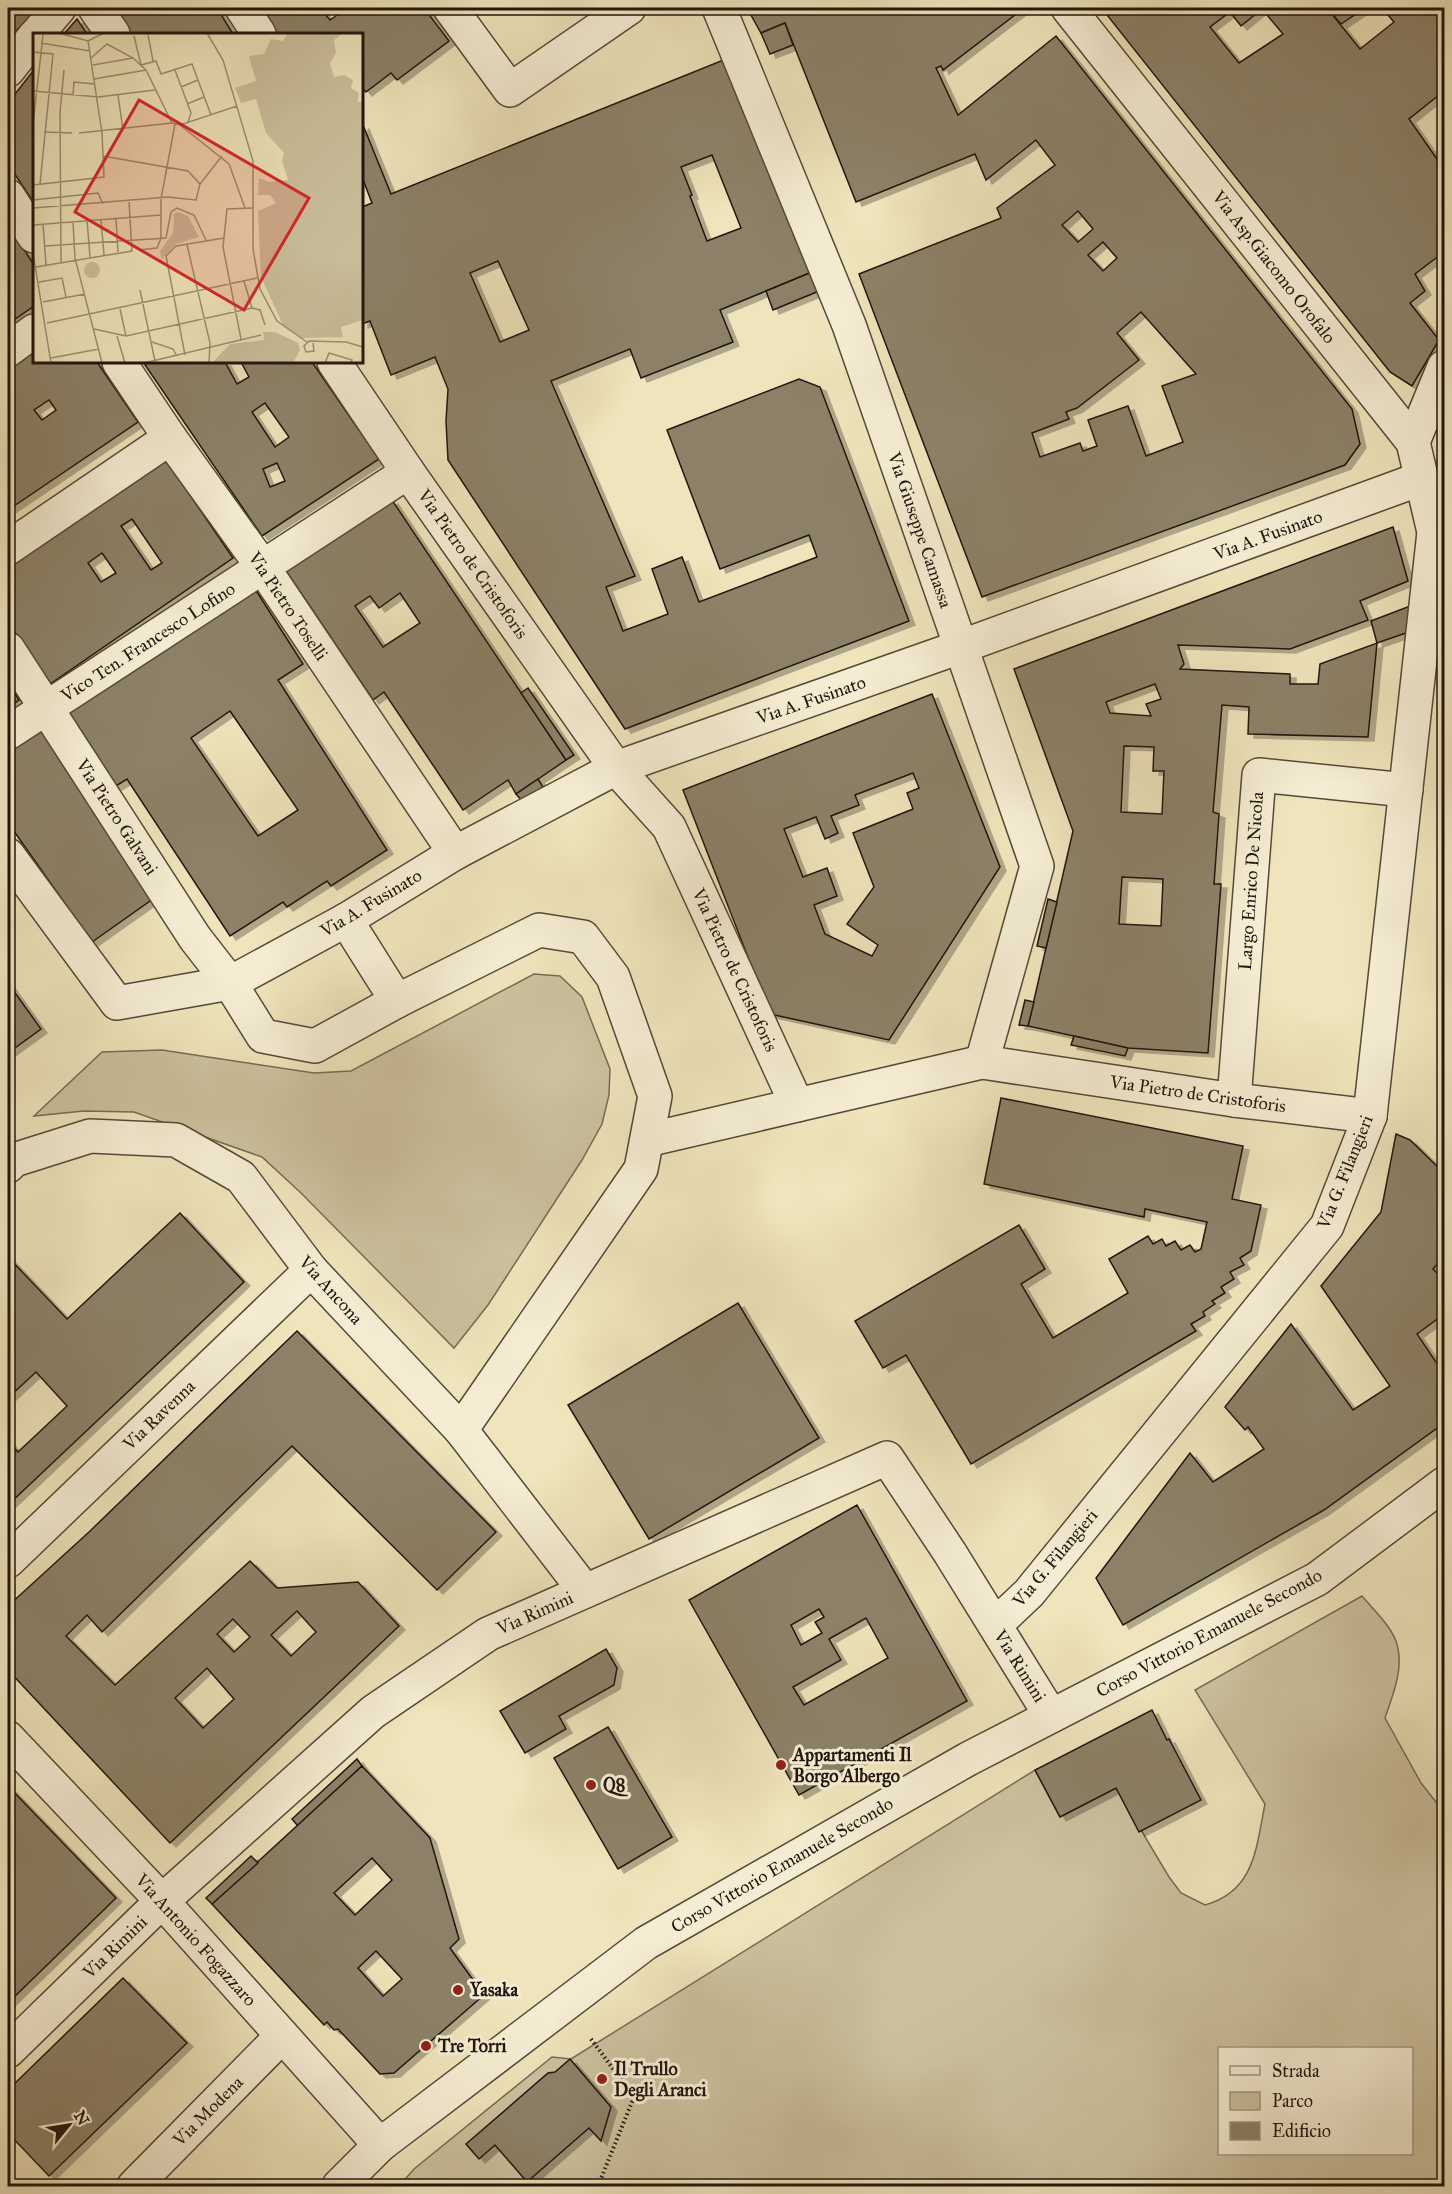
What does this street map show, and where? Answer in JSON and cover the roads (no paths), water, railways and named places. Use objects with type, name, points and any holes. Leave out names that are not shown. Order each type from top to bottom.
[{"type":"street","points":[[38,33],[59,8]]},
{"type":"street","points":[[95,8],[112,33]]},
{"type":"street","points":[[242,8],[258,33]]},
{"type":"street","points":[[450,8],[510,90],[629,8]]},
{"type":"street","name":"Via Giuseppe Camassa","points":[[719,8],[849,325],[1037,866],[982,1062]]},
{"type":"street","name":"Via Asp.Giacomo Orofalo","points":[[1070,8],[1413,442],[1420,479],[1439,537]]},
{"type":"street","points":[[8,70],[33,40]]},
{"type":"street","points":[[8,196],[33,234]]},
{"type":"street","points":[[8,350],[33,332]]},
{"type":"street","name":"Via Pietro Toselli","points":[[120,363],[170,438],[262,566],[455,853]]},
{"type":"street","name":"Via Pietro de Cristoforis","points":[[335,363],[408,472],[616,768],[669,827],[797,1105],[982,1062],[1234,1100],[1370,1116]]},
{"type":"street","points":[[1413,442],[1444,367]]},
{"type":"street","points":[[8,548],[170,438]]},
{"type":"street","name":"Vico Ten. Francesco Lofino","points":[[8,733],[408,472]]},
{"type":"street","name":"Via A. Fusinato","points":[[8,855],[117,1003],[230,983],[346,920],[455,853],[616,768],[960,647],[1420,479]]},
{"type":"street","name":"Via G. Filangieri","points":[[995,1626],[1029,1593],[1327,1226],[1370,1116],[1406,790],[1439,537]]},
{"type":"street","name":"Via Pietro Galvani","points":[[8,649],[195,938],[230,983],[263,1036],[315,1046],[397,1001],[539,930],[583,937],[613,977],[655,1096],[641,1169],[461,1430]]},
{"type":"street","name":"Largo Enrico De Nicola","points":[[1234,1100],[1259,774],[1406,790]]},
{"type":"street","points":[[346,920],[397,1001]]},
{"type":"street","points":[[647,1140],[797,1105]]},
{"type":"street","name":"Via Ancona","points":[[8,1166],[14,1160],[90,1136],[176,1140],[241,1177],[311,1270],[461,1430],[585,1591]]},
{"type":"street","name":"Via Ravenna","points":[[8,1561],[311,1270]]},
{"type":"street","name":"Via Rimini","points":[[8,2051],[162,1901],[373,1712],[488,1634],[887,1458],[950,1553],[1051,1716]]},
{"type":"street","name":"Corso Vittorio Emanuele Secondo","points":[[339,2187],[380,2145],[646,1942],[957,1765],[1317,1579],[1444,1484]]},
{"type":"street","name":"Via Antonio Fogazzaro","points":[[8,1738],[162,1901],[380,2145]]},
{"type":"street","name":"Via Modena","points":[[134,2187],[282,2036]]},
{"type":"place","name":"Appartamenti Il Borgo Albergo","points":[[781,1765]]},
{"type":"place","name":"Q8","points":[[591,1785]]},
{"type":"place","name":"Yasaka","points":[[458,1990]]},
{"type":"place","name":"Tre Torri","points":[[426,2046]]},
{"type":"place","name":"Il Trullo Degli Aranci","points":[[602,2079]]}]
